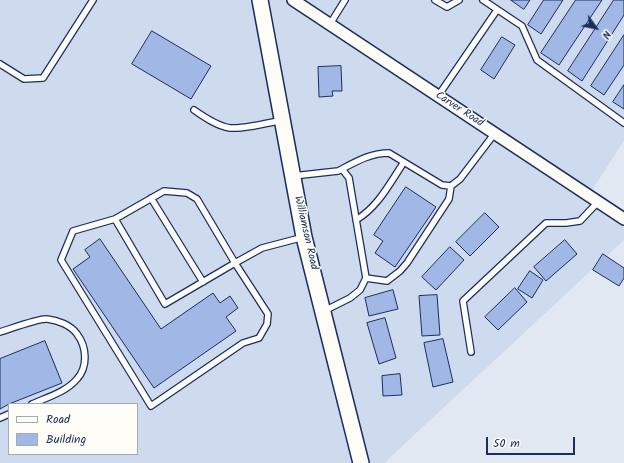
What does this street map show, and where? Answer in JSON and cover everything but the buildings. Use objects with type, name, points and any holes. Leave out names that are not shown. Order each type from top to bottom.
[{"type":"main road","name":"Williamson Road","points":[[260,0],[304,237],[361,463]]},
{"type":"street","name":"Carver Road","points":[[293,0],[624,219]]},
{"type":"lane","points":[[0,64],[24,79],[43,78],[93,0]]},
{"type":"lane","points":[[330,24],[345,0]]},
{"type":"lane","points":[[435,0],[447,7],[459,0]]},
{"type":"lane","points":[[483,0],[522,26],[537,60],[624,123]]},
{"type":"lane","points":[[438,96],[497,10]]},
{"type":"lane","points":[[194,110],[210,120],[230,128],[282,120]]},
{"type":"lane","points":[[366,278],[387,281],[408,263],[448,199],[451,186],[460,178],[495,133]]},
{"type":"lane","points":[[293,176],[338,171],[365,157],[379,153],[389,153],[442,185],[451,186]]},
{"type":"lane","points":[[356,220],[375,206],[404,162]]},
{"type":"lane","points":[[323,311],[350,298],[360,290],[366,278],[349,178],[342,170]]},
{"type":"lane","points":[[164,191],[187,193],[197,198],[235,263],[268,314],[267,324],[259,338],[243,343],[151,406],[61,260],[73,231],[115,218],[151,198],[164,191]]},
{"type":"lane","points":[[151,198],[202,282]]},
{"type":"lane","points":[[471,352],[463,301],[546,223],[580,221],[598,202]]},
{"type":"lane","points":[[115,218],[165,304],[262,248],[304,237]]},
{"type":"lane","points":[[0,332],[46,319],[64,323],[77,333],[85,351],[85,364],[78,378],[67,389],[34,403]]},
{"type":"shaded area","points":[[0,0],[624,0],[624,141],[590,193],[624,216],[624,240],[384,463],[0,463]]}]
